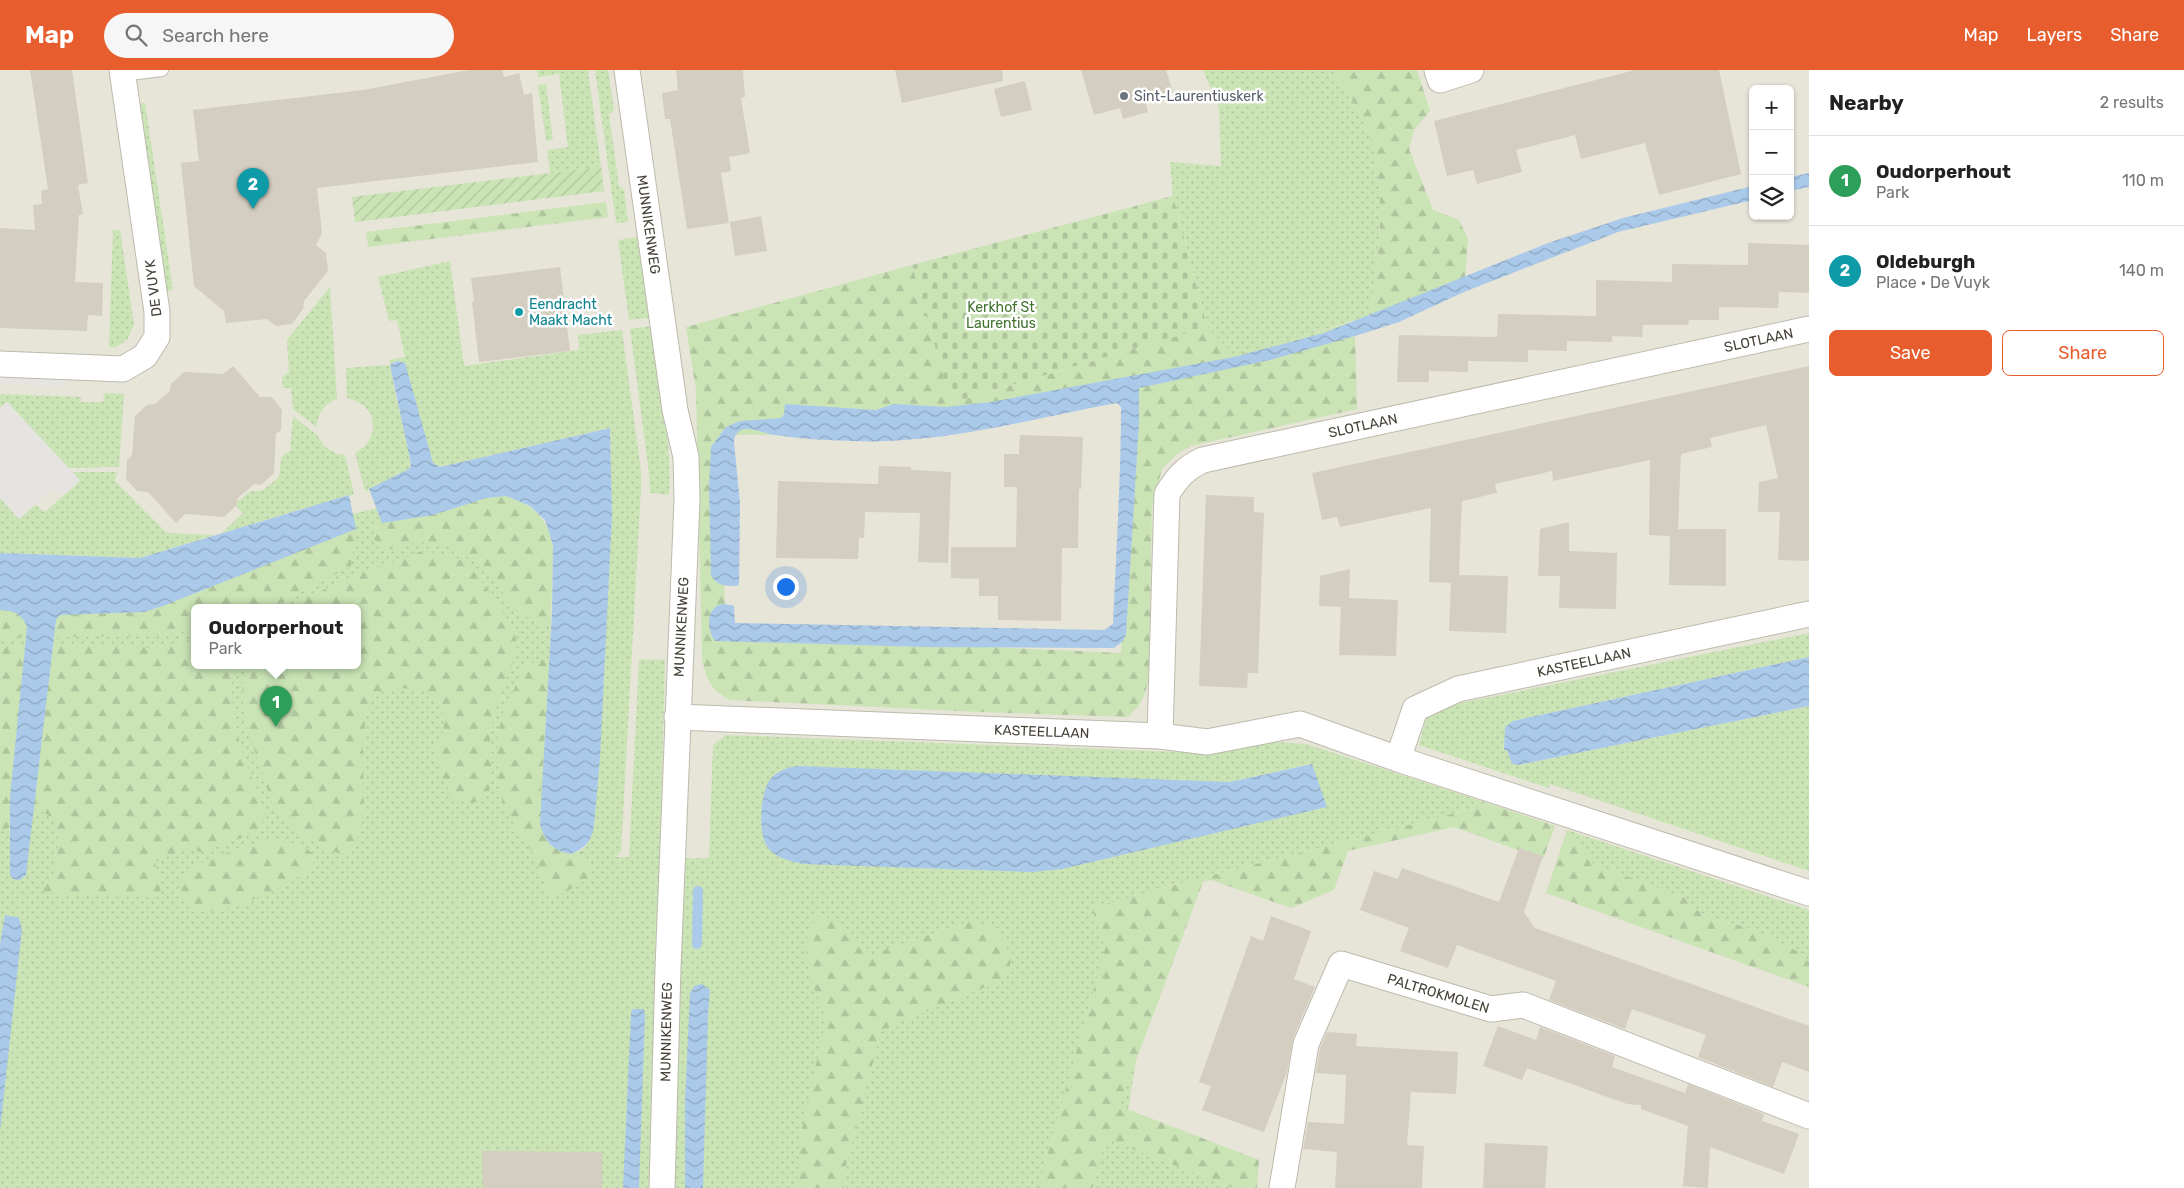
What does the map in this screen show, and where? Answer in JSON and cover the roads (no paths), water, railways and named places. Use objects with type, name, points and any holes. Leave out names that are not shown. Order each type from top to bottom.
[{"type":"street","name":"MUNNIKENWEG","points":[[627,70],[675,410],[686,458],[662,1188]]},
{"type":"street","points":[[1438,75],[1471,70]]},
{"type":"street","name":"DE VUYK","points":[[0,364],[123,369],[145,356],[157,337],[157,312],[122,73]]},
{"type":"street","name":"SLOTLAAN","points":[[1160,736],[1167,494],[1178,477],[1189,466],[1203,460],[1809,329]]},
{"type":"street","name":"KASTEELLAAN","points":[[1398,759],[1415,709],[1458,689],[1809,614]]},
{"type":"street","name":"KASTEELLAAN","points":[[677,717],[1160,736],[1207,742],[1300,724],[1398,759],[1809,893]]},
{"type":"street","name":"PALTROKMOLEN","points":[[1282,1188],[1306,1044],[1341,964],[1491,1009],[1523,1005],[1809,1116]]},
{"type":"lane","points":[[122,73],[162,70]]},
{"type":"water","points":[[1809,173],[1809,187],[1794,190],[1794,176]]},
{"type":"water","points":[[1749,187],[1749,201],[1618,232],[1464,292],[1399,322],[1270,360],[1139,388],[1139,423],[1126,635],[1122,642],[1114,648],[924,647],[715,641],[712,637],[709,626],[710,615],[716,606],[722,604],[734,606],[735,623],[1104,630],[1113,624],[1121,434],[1121,407],[1117,403],[985,430],[918,439],[851,441],[784,436],[749,429],[740,430],[734,439],[740,503],[739,584],[737,586],[722,585],[711,575],[709,486],[711,447],[726,427],[740,421],[781,418],[784,414],[785,404],[876,410],[894,404],[946,407],[991,402],[1234,357],[1324,333],[1548,243],[1623,218]]},
{"type":"water","points":[[397,361],[405,363],[433,463],[440,467],[610,428],[612,516],[600,758],[594,826],[592,836],[587,843],[571,854],[559,851],[551,845],[544,836],[540,824],[552,612],[553,545],[545,520],[530,506],[506,496],[486,498],[433,515],[382,523],[369,489],[409,469],[411,464],[390,365]]},
{"type":"water","points":[[349,495],[356,529],[144,612],[60,615],[56,620],[26,875],[20,880],[13,879],[10,875],[10,797],[27,627],[17,614],[0,610],[0,553],[140,558]]},
{"type":"water","points":[[1809,657],[1809,706],[1518,765],[1512,764],[1507,750],[1504,750],[1505,727],[1513,721]]},
{"type":"water","points":[[1312,764],[1327,807],[1062,869],[1032,872],[803,864],[784,859],[771,851],[762,833],[761,812],[768,783],[778,773],[797,766],[1230,782]]},
{"type":"water","points":[[5,915],[19,918],[22,929],[0,1131],[0,944]]},
{"type":"water","points":[[702,984],[710,990],[703,1188],[685,1188],[685,1100],[690,993],[694,986]]},
{"type":"water","points":[[633,1009],[644,1009],[645,1015],[639,1188],[623,1188],[631,1013]]},
{"type":"waterway","points":[[697,944],[698,891]]},
{"type":"place","name":"Sint-Laurentiuskerk","points":[[1124,96]]},
{"type":"place","name":"Oldeburgh","points":[[253,209]]},
{"type":"place","name":"Eendracht Maakt Macht","points":[[519,312]]},
{"type":"place","name":"Oudorperhout","points":[[276,727]]},
{"type":"park label","name":"Kerkhof St Laurentius","points":[[1001,316]]}]
